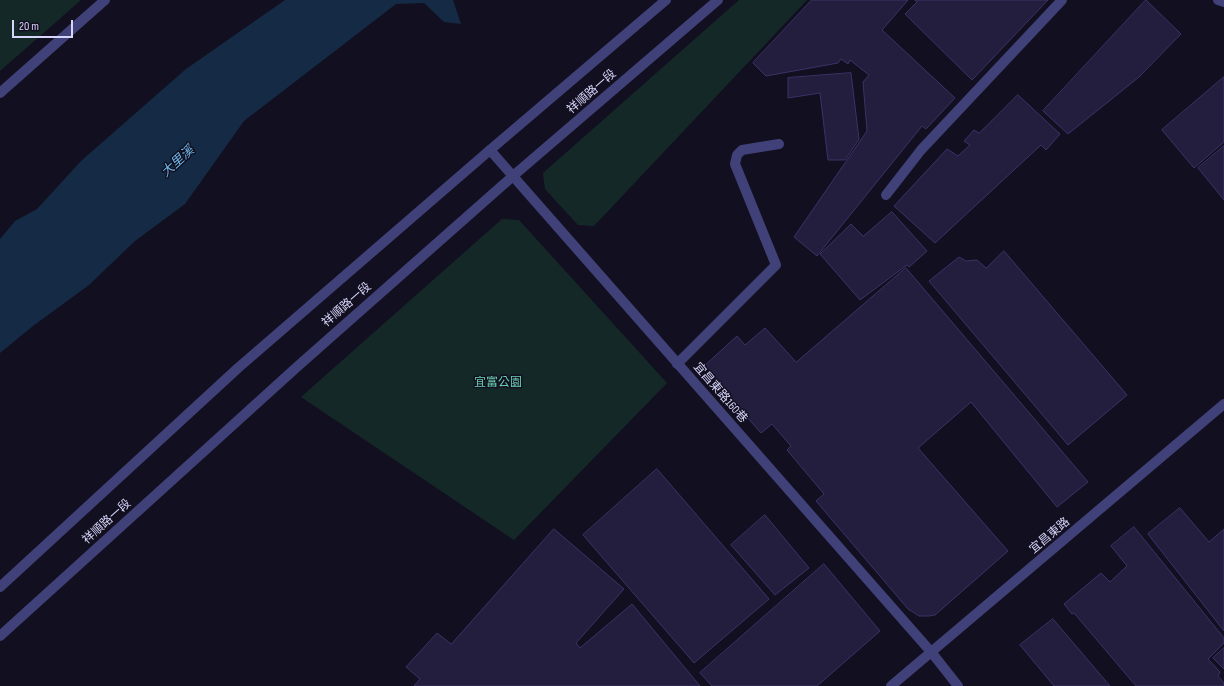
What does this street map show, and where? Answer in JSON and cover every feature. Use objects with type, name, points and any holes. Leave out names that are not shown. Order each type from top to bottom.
[{"type":"street","points":[[0,93],[105,0]]},
{"type":"street","name":"祥順路一段","points":[[0,587],[238,368],[666,0]]},
{"type":"street","name":"祥順路一段","points":[[0,636],[298,366],[513,176],[718,0]]},
{"type":"street","points":[[886,195],[921,150],[1062,0]]},
{"type":"street","points":[[1218,0],[1224,2]]},
{"type":"street","points":[[677,364],[776,265],[735,164],[737,155],[742,150],[779,144]]},
{"type":"street","name":"宜昌東路160巷","points":[[490,150],[932,653],[958,686]]},
{"type":"street","name":"宜昌東路","points":[[891,686],[932,653],[1224,404]]},
{"type":"green space","points":[[0,0],[81,0],[0,71]]},
{"type":"green space","points":[[739,0],[807,0],[594,226],[578,225],[545,189],[543,173]]},
{"type":"green space","name":"宜富公園","points":[[502,219],[519,220],[667,383],[514,540],[301,397]]},
{"type":"water","name":"大里溪","points":[[285,0],[453,0],[461,24],[444,22],[424,3],[396,4],[244,121],[185,204],[135,241],[89,285],[33,326],[0,353],[0,239],[15,221],[37,209],[81,161],[186,69]]},
{"type":"building","points":[[812,0],[908,0],[882,30],[955,98],[926,129],[922,126],[817,256],[794,237],[867,131],[863,82],[869,75],[850,60],[848,64],[841,59],[838,63],[766,76],[753,63]]},
{"type":"building","points":[[915,0],[1048,0],[972,80],[905,14],[917,2]]},
{"type":"building","points":[[1146,0],[1181,34],[1139,77],[1068,134],[1043,111]]},
{"type":"building","points":[[851,73],[859,139],[845,160],[828,160],[820,93],[788,98],[788,78]]},
{"type":"building","points":[[1224,77],[1224,142],[1194,168],[1162,130]]},
{"type":"building","points":[[1018,95],[1060,134],[1046,150],[1041,145],[935,243],[894,206],[947,149],[958,156],[970,145],[964,141],[974,130],[979,133]]},
{"type":"building","points":[[1224,146],[1224,200],[1198,168]]},
{"type":"building","points":[[892,212],[927,251],[909,267],[907,265],[860,300],[820,254],[851,224],[863,236]]},
{"type":"building","points":[[1004,251],[1127,395],[1068,445],[929,281],[959,257],[966,261],[977,260],[986,268]]},
{"type":"building","points":[[906,268],[1088,482],[1057,507],[971,402],[918,448],[1008,551],[935,615],[929,616],[919,616],[908,609],[816,501],[824,494],[787,450],[791,446],[772,424],[761,433],[703,367],[737,336],[745,345],[765,328],[796,362]]},
{"type":"building","points":[[657,469],[769,599],[694,663],[583,535]]},
{"type":"building","points":[[1180,508],[1209,542],[1224,529],[1224,631],[1148,534]]},
{"type":"building","points":[[765,515],[809,568],[775,595],[731,545]]},
{"type":"building","points":[[1134,527],[1224,638],[1224,643],[1208,659],[1220,672],[1218,676],[1224,683],[1224,686],[1136,686],[1074,613],[1072,614],[1064,604],[1101,573],[1110,582],[1127,566],[1111,546]]},
{"type":"building","points":[[554,529],[624,589],[576,643],[580,648],[632,604],[700,686],[414,686],[420,679],[406,667],[437,633],[451,644]]},
{"type":"building","points":[[824,564],[880,631],[817,686],[712,686],[700,673]]},
{"type":"building","points":[[1053,619],[1110,686],[1054,686],[1020,645]]},
{"type":"building","points":[[1224,648],[1224,669],[1213,658]]}]
